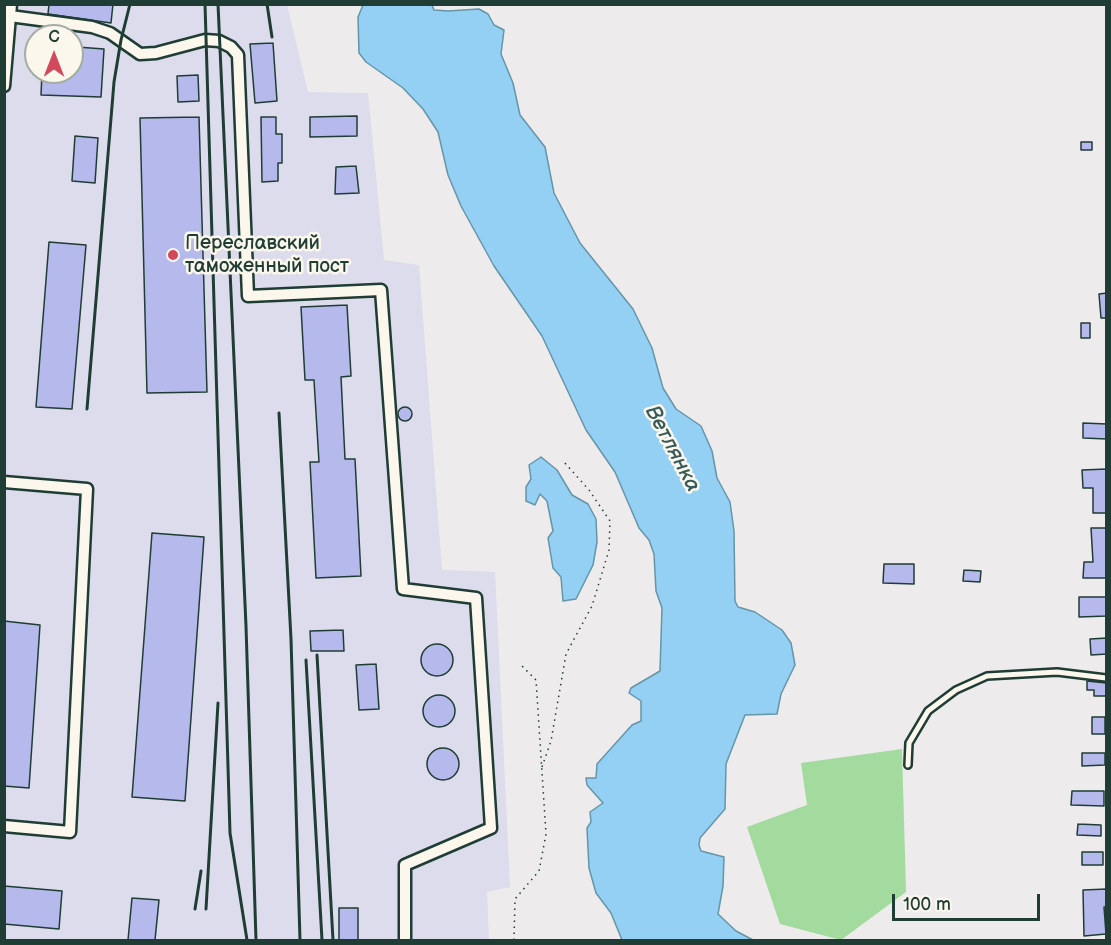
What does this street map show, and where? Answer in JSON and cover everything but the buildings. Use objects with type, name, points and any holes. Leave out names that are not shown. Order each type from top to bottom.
[{"type":"street","points":[[4,86],[10,10],[92,27],[110,33],[140,54],[156,53],[204,40],[219,41],[231,47],[238,56],[248,296],[381,290],[403,589],[476,598],[491,828],[405,865],[405,940]]},
{"type":"street","points":[[4,482],[87,489],[70,832],[4,826]]},
{"type":"lane","points":[[908,765],[909,743],[928,711],[956,690],[987,676],[1057,672],[1107,678]]},
{"type":"path","points":[[542,767],[551,741],[566,654],[592,606],[609,550],[610,521],[590,490],[564,462]]},
{"type":"path","points":[[514,940],[515,899],[539,870],[546,834],[537,680],[522,666]]},
{"type":"shaded area","points":[[5,5],[287,5],[308,92],[368,93],[384,260],[419,265],[442,570],[495,572],[510,887],[487,892],[489,940],[5,940]]},
{"type":"green space","points":[[902,749],[906,892],[841,940],[780,924],[747,827],[807,805],[801,763]]},
{"type":"water","name":"Ветлянка","points":[[363,5],[432,5],[434,10],[448,11],[479,9],[488,14],[494,25],[504,30],[501,54],[513,83],[520,115],[545,147],[554,193],[580,243],[633,309],[652,348],[663,388],[676,409],[701,426],[712,451],[717,478],[730,502],[734,531],[735,601],[738,607],[755,612],[782,630],[791,643],[795,665],[781,694],[777,714],[745,715],[726,764],[725,809],[700,838],[701,851],[724,857],[723,886],[718,914],[736,931],[753,940],[622,940],[611,913],[596,893],[589,868],[587,828],[591,822],[590,812],[603,803],[587,785],[586,778],[596,778],[597,764],[632,725],[641,721],[641,701],[629,693],[631,688],[660,671],[662,608],[656,591],[654,554],[649,540],[639,528],[615,472],[586,430],[542,336],[494,266],[461,206],[448,175],[438,132],[423,109],[403,88],[366,62],[359,53],[358,17]]},
{"type":"water","points":[[541,457],[557,470],[572,495],[588,504],[596,519],[597,542],[593,565],[576,599],[563,601],[561,577],[553,568],[548,538],[553,531],[547,501],[540,494],[535,505],[526,501],[526,487],[531,479],[529,465]]},
{"type":"railway","points":[[87,409],[114,82],[130,4]]},
{"type":"railway","points":[[205,4],[230,833],[247,940]]},
{"type":"railway","points":[[218,4],[246,626],[256,940]]},
{"type":"railway","points":[[267,4],[272,37]]},
{"type":"railway","points":[[279,413],[291,639],[300,940]]},
{"type":"railway","points":[[317,655],[333,940]]},
{"type":"railway","points":[[306,660],[322,940]]},
{"type":"railway","points":[[206,909],[218,703]]},
{"type":"railway","points":[[195,909],[201,871]]},
{"type":"place","name":"Переславский таможенный пост","points":[[173,255]]}]
